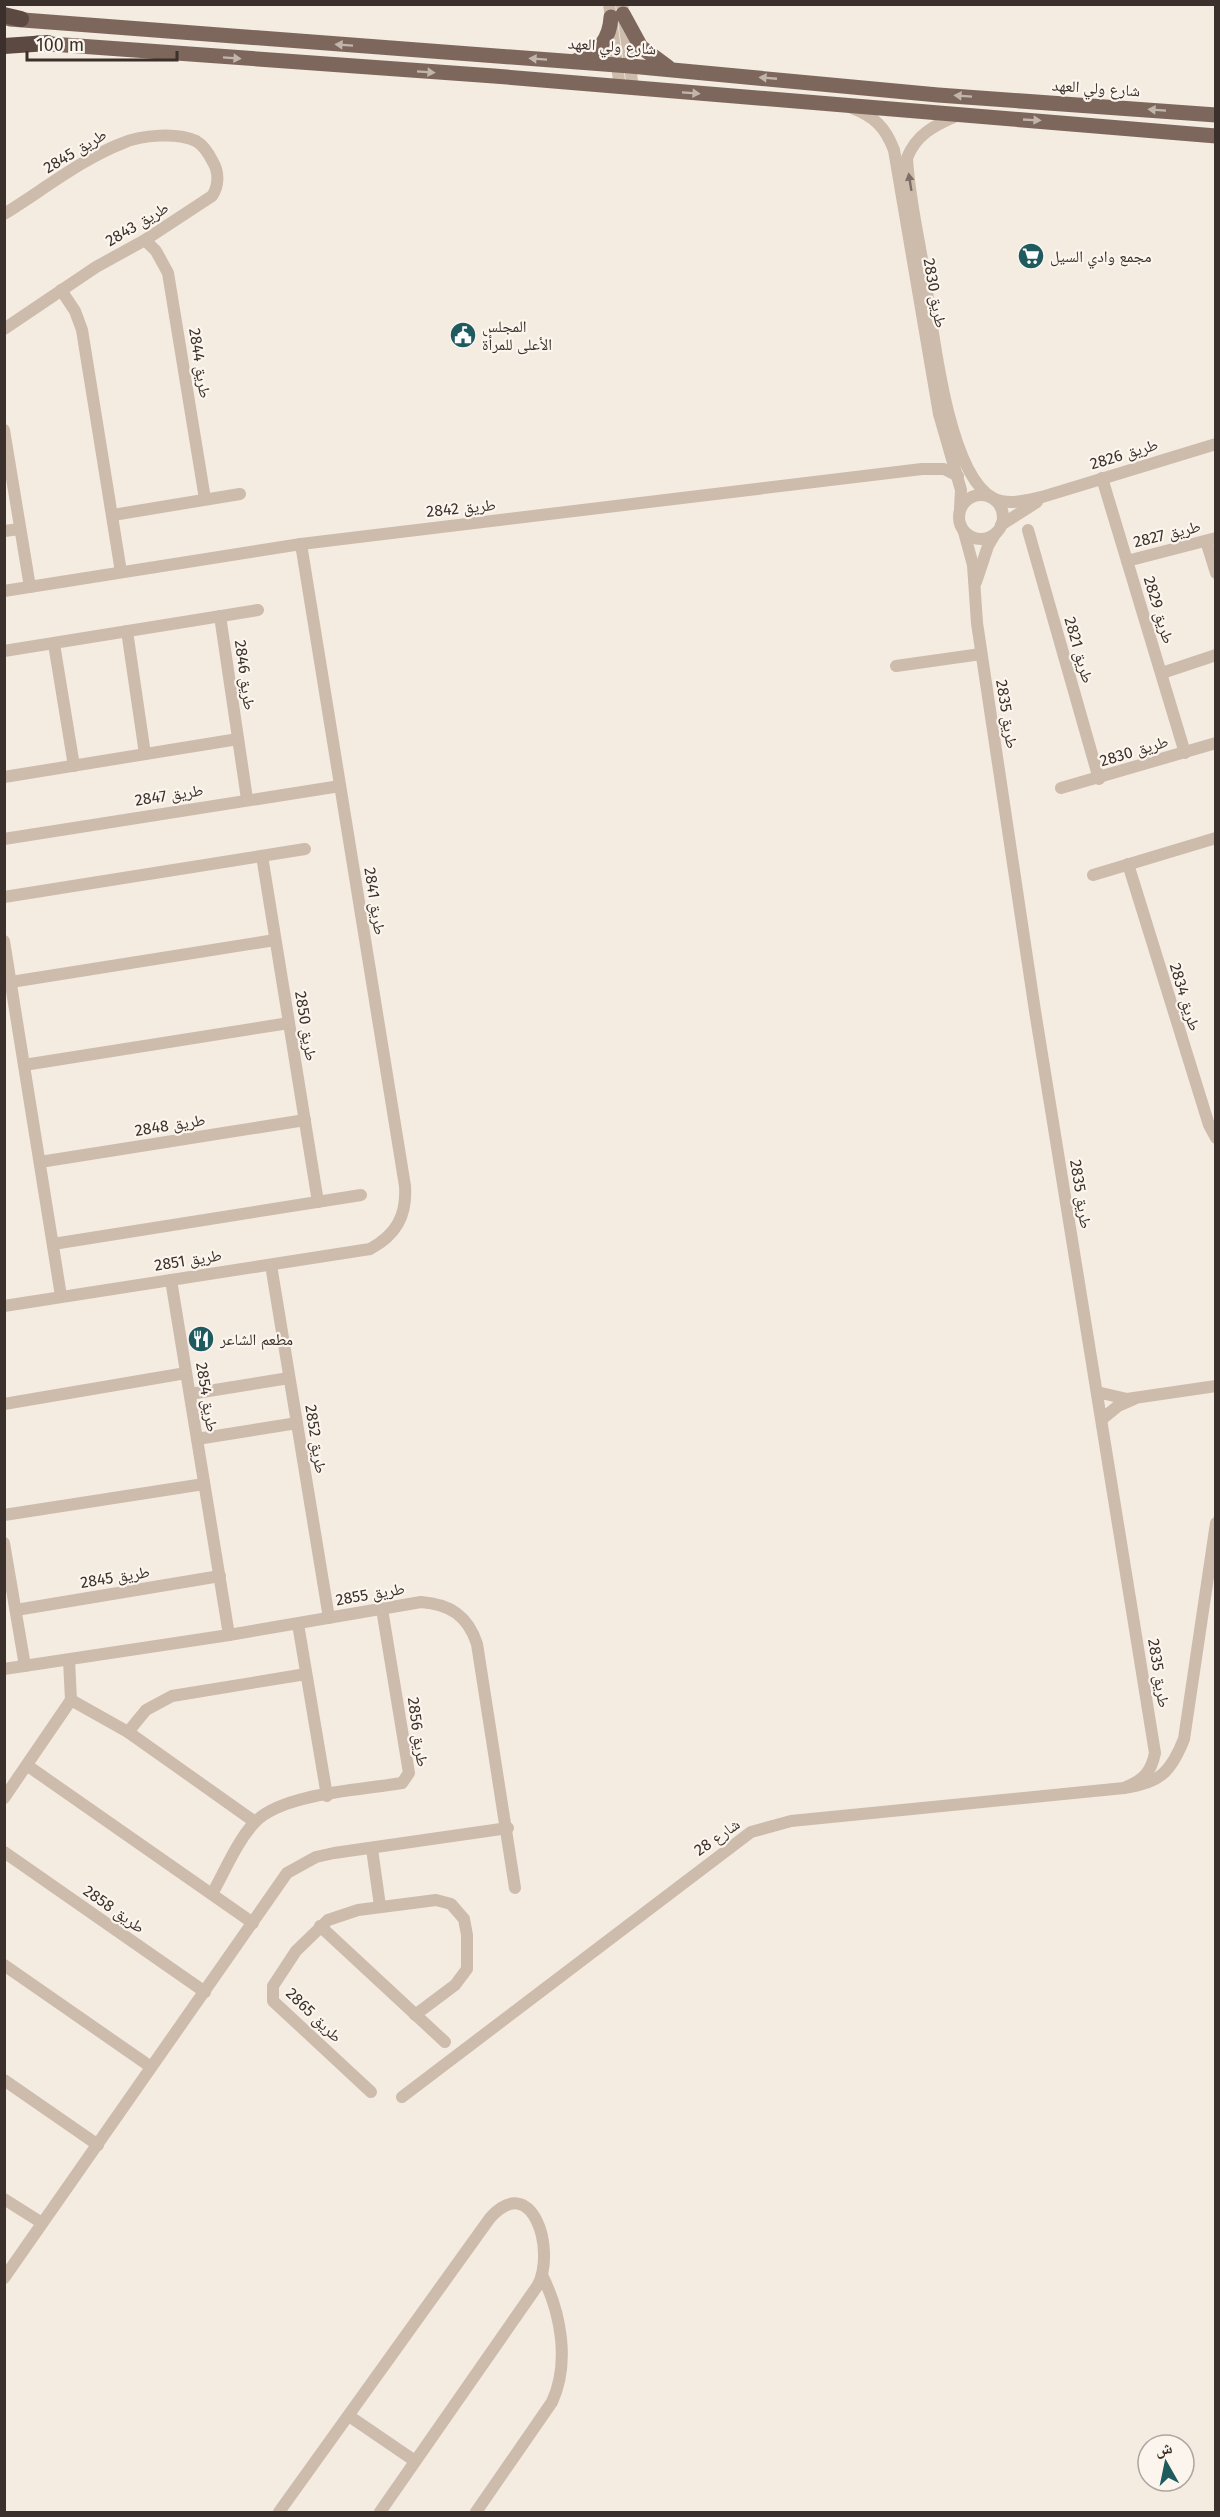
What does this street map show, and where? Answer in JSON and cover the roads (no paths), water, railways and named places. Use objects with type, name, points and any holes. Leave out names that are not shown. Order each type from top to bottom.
[{"type":"highway","points":[[4,46],[48,43]]},
{"type":"main road","points":[[572,61],[588,57],[601,47],[609,33],[616,10]]},
{"type":"main road","points":[[616,10],[641,47],[654,59],[673,69]]},
{"type":"main road","name":"شارع ولي العهد","points":[[10,18],[624,65],[938,95],[1215,115]]},
{"type":"main road","points":[[4,42],[48,43],[1215,136]]},
{"type":"street","points":[[616,10],[627,88]]},
{"type":"street","name":"طريق 2830","points":[[845,105],[877,120],[886,131],[894,150],[939,414],[955,453],[976,482],[992,498]]},
{"type":"street","name":"طريق 2830","points":[[956,116],[914,142],[907,158],[955,453],[960,508]]},
{"type":"street","name":"طريق 2845","points":[[4,214],[118,145],[136,139],[170,137]]},
{"type":"street","name":"طريق 2843","points":[[4,329],[61,290],[145,240],[212,196],[217,185],[215,164],[204,148],[196,141],[170,137]]},
{"type":"street","name":"طريق 2844","points":[[145,240],[163,261],[168,273],[205,500]]},
{"type":"street","points":[[61,290],[75,311],[82,330],[121,572]]},
{"type":"street","points":[[5,434],[30,587]]},
{"type":"street","name":"طريق 2826","points":[[992,498],[1004,502],[1042,497],[1215,444]]},
{"type":"street","name":"طريق 2842","points":[[922,469],[937,464],[955,453]]},
{"type":"street","name":"طريق 2842","points":[[4,591],[301,544],[922,469],[944,469],[958,476]]},
{"type":"street","name":"طريق 2829","points":[[1102,478],[1185,753]]},
{"type":"street","points":[[113,515],[240,494]]},
{"type":"street","points":[[974,496],[992,498],[1001,507],[1000,528],[982,539],[964,532],[959,521],[960,508],[974,496]]},
{"type":"street","name":"طريق 2826","points":[[1000,528],[1042,497]]},
{"type":"street","name":"طريق 2835","points":[[974,589],[988,546],[1000,528]]},
{"type":"street","points":[[4,531],[20,529]]},
{"type":"street","name":"طريق 2821","points":[[1028,530],[1099,779]]},
{"type":"street","name":"طريق 2835","points":[[964,532],[973,565],[981,654],[1035,1011],[1155,1753],[1153,1767],[1147,1775],[1124,1788]]},
{"type":"street","points":[[1211,540],[1215,573]]},
{"type":"street","name":"طريق 2827","points":[[1127,561],[1211,540]]},
{"type":"street","name":"طريق 2841","points":[[301,544],[406,1202],[395,1230],[384,1242],[370,1250]]},
{"type":"street","points":[[4,651],[258,610]]},
{"type":"street","name":"طريق 2846","points":[[220,616],[247,799]]},
{"type":"street","points":[[127,631],[145,754]]},
{"type":"street","points":[[54,644],[74,766]]},
{"type":"street","points":[[896,666],[981,654]]},
{"type":"street","points":[[1162,673],[1215,655]]},
{"type":"street","points":[[4,777],[238,739]]},
{"type":"street","name":"طريق 2830","points":[[1061,788],[1099,779],[1215,743]]},
{"type":"street","name":"طريق 2847","points":[[4,839],[340,786]]},
{"type":"street","points":[[1093,875],[1215,838]]},
{"type":"street","points":[[4,897],[305,849]]},
{"type":"street","name":"طريق 2850","points":[[262,856],[318,1202]]},
{"type":"street","name":"طريق 2834","points":[[1128,864],[1180,1034],[1215,1138]]},
{"type":"street","points":[[11,982],[275,940]]},
{"type":"street","points":[[4,941],[62,1296]]},
{"type":"street","points":[[24,1065],[289,1023]]},
{"type":"street","name":"طريق 2848","points":[[40,1162],[305,1120]]},
{"type":"street","points":[[53,1244],[361,1195]]},
{"type":"street","name":"طريق 2851","points":[[7,1305],[370,1250]]},
{"type":"street","name":"طريق 2852","points":[[270,1264],[329,1618]]},
{"type":"street","name":"طريق 2854","points":[[171,1280],[229,1635]]},
{"type":"street","points":[[4,1404],[186,1373]]},
{"type":"street","points":[[190,1394],[289,1378]]},
{"type":"street","points":[[1097,1392],[1117,1398],[1138,1398],[1215,1386]]},
{"type":"street","points":[[1102,1419],[1118,1406],[1138,1398]]},
{"type":"street","points":[[197,1439],[297,1422]]},
{"type":"street","points":[[4,1515],[204,1484]]},
{"type":"street","name":"شارع 28","points":[[402,2097],[751,1832],[800,1820],[1124,1788],[1144,1785],[1158,1779],[1177,1756],[1184,1739],[1215,1523]]},
{"type":"street","points":[[4,1543],[25,1666]]},
{"type":"street","name":"طريق 2845","points":[[16,1610],[220,1576]]},
{"type":"street","name":"طريق 2855","points":[[4,1669],[298,1624],[421,1602],[439,1603],[450,1607],[471,1628],[508,1828],[516,1888]]},
{"type":"street","name":"طريق 2856","points":[[255,1822],[290,1803],[402,1784],[407,1779],[409,1773],[382,1609]]},
{"type":"street","points":[[298,1624],[327,1796]]},
{"type":"street","points":[[4,1798],[72,1700],[69,1660]]},
{"type":"street","points":[[128,1732],[146,1710],[172,1696],[306,1674]]},
{"type":"street","points":[[72,1700],[128,1732],[255,1822],[212,1894]]},
{"type":"street","points":[[28,1766],[253,1923]]},
{"type":"street","points":[[4,2278],[286,1873],[316,1857],[508,1828]]},
{"type":"street","points":[[372,1849],[380,1906]]},
{"type":"street","name":"طريق 2858","points":[[4,1852],[205,1992]]},
{"type":"street","name":"طريق 2865","points":[[371,2092],[273,2001],[273,1986],[296,1951],[320,1926],[348,1912],[436,1900],[451,1904],[464,1919],[469,1952],[467,1969],[455,1985],[415,2015]]},
{"type":"street","points":[[320,1926],[445,2042]]},
{"type":"street","points":[[4,1965],[151,2067]]},
{"type":"street","points":[[4,2080],[98,2145]]},
{"type":"street","points":[[4,2199],[42,2223]]},
{"type":"street","points":[[279,2512],[497,2210],[507,2205],[518,2205],[528,2209],[536,2217],[545,2248],[543,2277],[557,2312],[561,2361],[559,2386],[552,2402],[476,2512]]},
{"type":"street","points":[[380,2512],[543,2277]]},
{"type":"street","points":[[349,2416],[416,2461]]},
{"type":"place","name":"مجمع وادي السيل","points":[[1031,256]]},
{"type":"place","name":"المجلس الأعلى للمرأة","points":[[463,335]]},
{"type":"place","name":"مطعم الشاعر","points":[[201,1339]]}]
